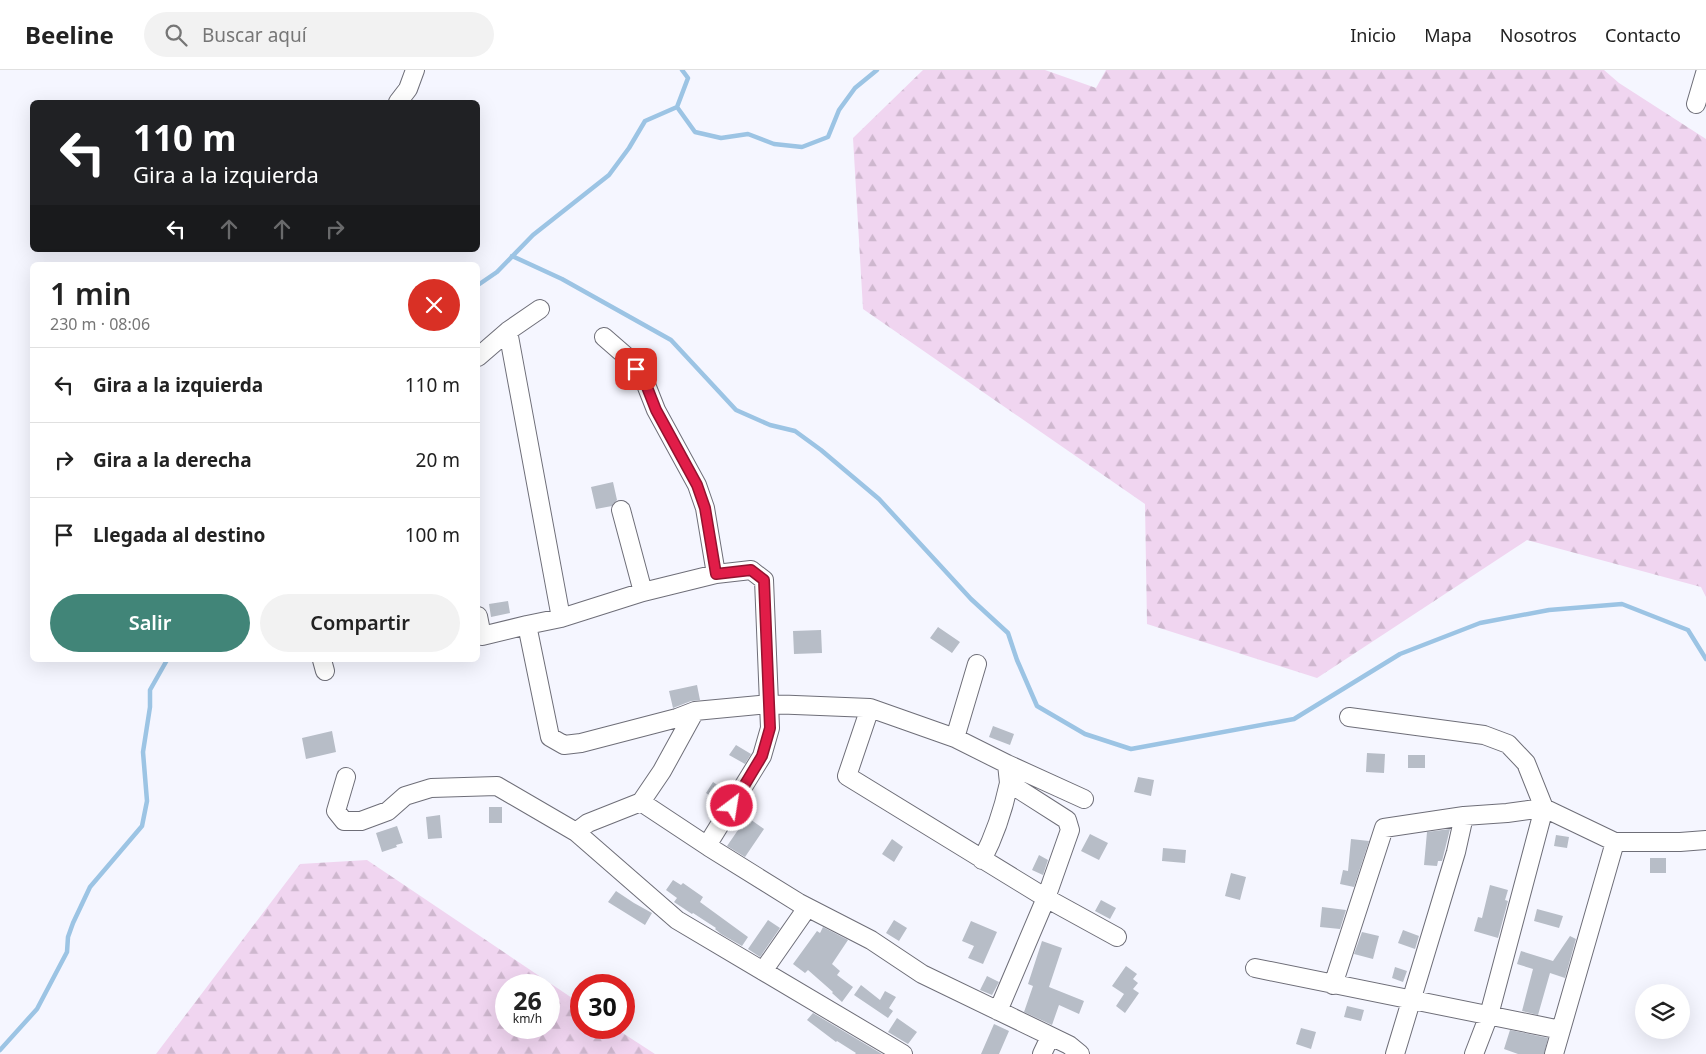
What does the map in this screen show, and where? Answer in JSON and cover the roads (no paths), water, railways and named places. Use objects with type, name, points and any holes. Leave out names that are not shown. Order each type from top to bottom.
[{"type":"street","points":[[400,100],[408,90],[415,70]]},
{"type":"street","points":[[1696,104],[1706,70]]},
{"type":"street","points":[[480,355],[508,331],[540,308]]},
{"type":"street","points":[[508,331],[561,618]]},
{"type":"street","points":[[604,336],[627,357],[645,382],[656,410],[697,485],[705,508],[716,574]]},
{"type":"street","points":[[621,510],[643,592]]},
{"type":"street","points":[[480,626],[482,636],[561,618],[643,592],[716,574],[751,570],[764,580],[770,728],[762,756],[711,840],[709,847]]},
{"type":"street","points":[[527,625],[550,737],[564,745],[581,743],[677,718],[695,711],[770,704],[870,708],[955,738],[1084,800]]},
{"type":"street","points":[[955,738],[977,664]]},
{"type":"street","points":[[870,708],[847,776],[1046,898],[1118,936]]},
{"type":"street","points":[[576,832],[588,823],[641,802],[662,771],[695,711]]},
{"type":"street","points":[[1349,717],[1484,735],[1508,744],[1526,763],[1544,808],[1489,1015],[1474,1054]]},
{"type":"street","points":[[982,860],[1003,812],[1009,783],[1006,764]]},
{"type":"street","points":[[346,777],[336,811],[344,821],[361,821],[388,811],[405,796],[431,788],[497,786],[576,832],[677,920],[903,1054]]},
{"type":"street","points":[[998,1011],[1046,898],[1070,830],[1067,820],[1009,783]]},
{"type":"street","points":[[641,802],[807,908],[871,940],[922,974],[1069,1045],[1080,1054]]},
{"type":"street","points":[[1333,985],[1384,828],[1464,816],[1544,808],[1616,842],[1706,840]]},
{"type":"street","points":[[1395,1054],[1456,852],[1464,816]]},
{"type":"street","points":[[1554,1054],[1616,842]]},
{"type":"street","points":[[763,970],[807,908]]},
{"type":"street","points":[[1255,968],[1561,1030]]},
{"type":"street","points":[[1042,1054],[1050,1037]]},
{"type":"waterway","points":[[480,284],[497,272],[533,235],[609,175],[629,148],[645,121],[677,107],[688,78],[682,70]]},
{"type":"waterway","points":[[677,107],[695,132],[721,138],[748,134],[774,144],[802,147],[828,137],[839,110],[855,88],[877,70]]},
{"type":"waterway","points":[[512,256],[562,279],[671,340],[736,410],[770,425],[795,431],[821,450],[879,499],[971,599],[1008,633],[1017,660],[1037,706],[1085,734],[1131,749],[1294,719],[1400,654],[1480,623],[1549,610],[1622,604],[1688,630],[1706,659]]},
{"type":"waterway","points":[[0,1050],[37,1009],[67,952],[68,937],[90,887],[142,826],[147,801],[143,752],[150,707],[150,690],[166,662]]}]
